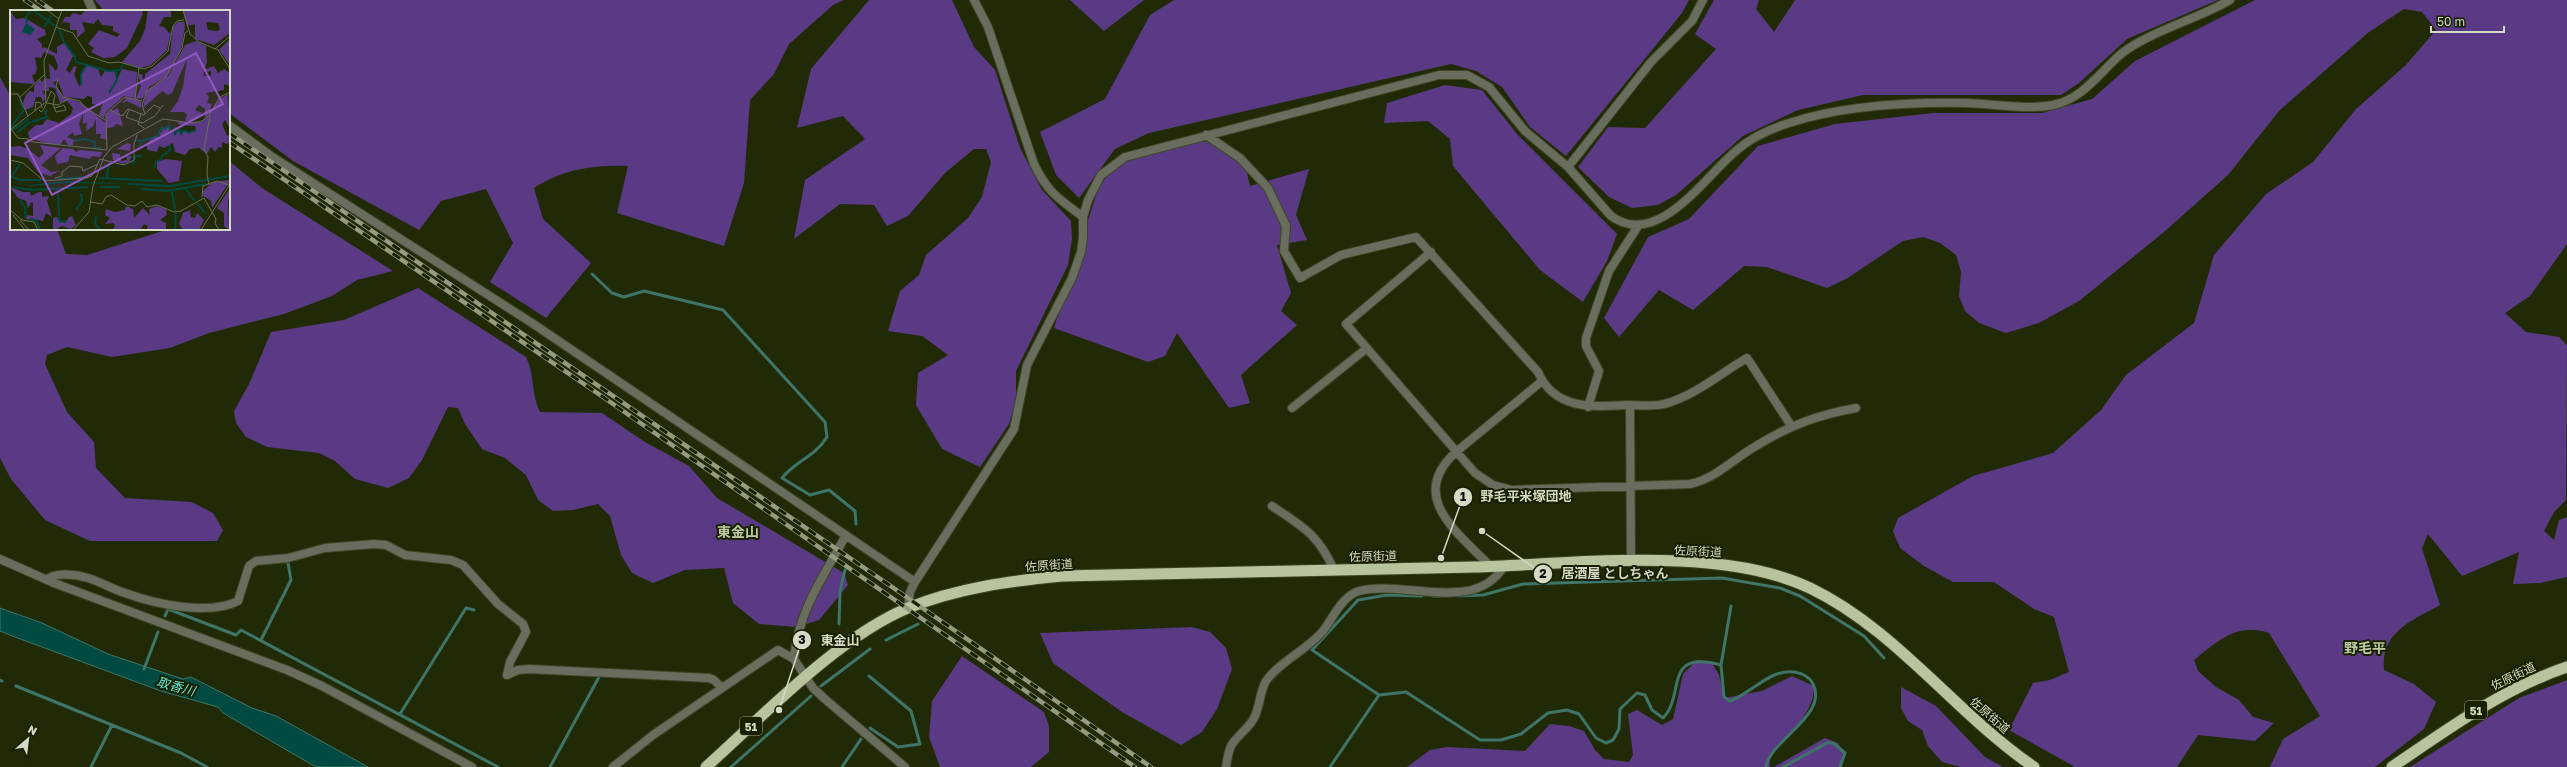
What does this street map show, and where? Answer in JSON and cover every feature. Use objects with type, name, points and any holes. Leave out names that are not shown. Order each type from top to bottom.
[{"type":"highway","name":"佐原街道","points":[[706,767],[806,677],[846,646],[908,608],[989,585],[1062,576],[1631,562],[1736,566],[1761,571],[1810,588],[1871,626],[1980,724],[2034,767]]},
{"type":"highway","name":"佐原街道","points":[[2392,767],[2476,710],[2514,688],[2567,668]]},
{"type":"street","points":[[88,0],[93,10]]},
{"type":"street","points":[[974,0],[988,27],[1034,164],[1042,180],[1054,196],[1083,217]]},
{"type":"street","points":[[1568,167],[1651,62],[1692,21],[1703,0]]},
{"type":"street","points":[[908,608],[910,592],[915,582],[1014,429],[1027,365],[1063,296],[1081,252],[1083,217],[1094,185],[1111,166],[1139,152],[1439,75],[1466,75],[1488,87],[1525,131],[1568,167],[1611,216],[1620,222],[1638,226],[1665,216],[1736,150],[1769,130],[1812,117],[1901,104],[1950,103],[2044,106],[2065,102],[2087,87],[2123,53],[2230,0]]},
{"type":"street","points":[[230,126],[271,156],[532,323],[915,582]]},
{"type":"street","points":[[1206,135],[1240,158],[1268,188],[1286,226],[1284,251],[1300,278],[1341,255],[1416,237],[1538,372],[1542,381],[1560,398],[1570,404],[1588,407],[1664,404],[1746,358],[1792,427]]},
{"type":"street","points":[[1588,407],[1599,371],[1586,346],[1586,338],[1609,271],[1638,226]]},
{"type":"street","points":[[1431,252],[1346,324],[1456,452],[1482,479],[1505,489],[1632,487],[1702,482],[1723,470],[1755,446],[1792,427],[1820,414],[1856,408]]},
{"type":"street","points":[[1292,408],[1367,348]]},
{"type":"street","points":[[1490,566],[1463,539],[1439,508],[1435,498],[1434,486],[1437,473],[1444,463],[1456,452],[1542,381]]},
{"type":"street","points":[[1630,405],[1632,487],[1631,562]]},
{"type":"street","points":[[1272,506],[1312,534],[1325,549],[1334,570]]},
{"type":"street","points":[[794,660],[795,642],[815,587],[846,535]]},
{"type":"street","points":[[47,580],[57,576],[80,576],[151,600],[204,608],[227,607],[238,601],[249,566],[256,561],[288,558],[325,548],[374,544],[386,545],[405,555],[451,560],[463,564],[498,604],[523,624],[526,632],[510,662],[506,675],[518,670],[529,669],[708,678],[714,680],[722,688]]},
{"type":"street","points":[[0,560],[47,580],[287,670],[322,686],[472,767]]},
{"type":"street","points":[[1226,767],[1231,746],[1255,718],[1266,681],[1317,637],[1350,596],[1358,592],[1373,589],[1424,593],[1460,592],[1491,582],[1504,566]]},
{"type":"street","points":[[613,767],[653,735],[778,650],[794,660],[806,677],[826,700],[906,767]]},
{"type":"shaded area","points":[[95,0],[844,0],[833,5],[789,44],[774,74],[750,100],[744,183],[724,246],[617,213],[628,166],[603,166],[568,172],[556,176],[534,188],[543,219],[591,263],[546,318],[490,282],[513,243],[486,189],[441,201],[419,230],[293,161],[230,114],[230,10],[103,10]]},
{"type":"shaded area","points":[[869,0],[952,0],[974,47],[995,70],[1020,148],[1042,190],[1071,221],[1072,239],[1068,265],[1016,371],[1016,400],[1009,424],[980,467],[942,449],[916,405],[918,373],[948,355],[922,336],[888,331],[900,291],[919,275],[926,255],[968,218],[982,197],[991,162],[986,149],[974,149],[945,173],[908,216],[887,226],[874,205],[840,204],[794,239],[805,180],[865,139],[843,116],[797,128],[811,69]]},
{"type":"shaded area","points":[[1070,0],[1144,0],[1104,31]]},
{"type":"shaded area","points":[[1174,0],[1689,0],[1682,13],[1566,156],[1530,127],[1502,87],[1476,71],[1451,64],[1149,133],[1115,149],[1079,198],[1056,175],[1040,132],[1105,99],[1150,15]]},
{"type":"shaded area","points":[[1714,0],[1759,0],[1756,9],[1774,32],[1795,0],[2218,0],[2127,39],[2079,83],[2061,95],[1863,95],[1798,110],[1743,136],[1676,195],[1658,205],[1632,208],[1609,197],[1578,167],[1608,127],[1645,128],[1716,49],[1695,34]]},
{"type":"shaded area","points":[[2255,0],[2567,0],[2567,244],[2530,296],[2505,313],[2526,332],[2559,337],[2567,345],[2566,500],[2554,512],[2544,531],[2554,540],[2559,520],[2567,517],[2567,577],[2540,583],[2513,584],[2519,552],[2462,576],[2428,534],[2422,548],[2440,605],[2409,622],[2393,637],[2387,646],[2384,657],[2384,670],[2414,684],[2436,702],[2424,729],[2375,767],[2270,767],[2283,739],[2320,716],[2269,633],[2258,630],[2247,630],[2228,635],[2211,646],[2194,660],[2198,671],[2216,687],[2239,700],[2253,717],[2274,723],[2255,741],[2198,735],[2177,767],[2075,767],[2009,730],[2033,683],[2050,680],[2069,672],[2054,617],[2034,609],[1994,582],[1953,582],[1924,566],[1900,548],[1893,531],[1898,518],[1973,476],[2053,453],[2101,410],[2126,375],[2194,323],[2214,255],[2266,194],[2313,162],[2356,109],[2406,65],[2436,30],[2422,12],[2404,9],[2369,32],[2279,111],[2228,175],[2164,232],[2079,301],[2039,323],[2006,333],[1979,323],[1965,311],[1959,296],[1961,272],[1956,255],[1940,243],[1923,237],[1903,241],[1846,279],[1827,288],[1767,267],[1744,266],[1693,310],[1659,290],[1619,337],[1604,318],[1648,237],[1689,219],[1758,146],[1835,124],[1933,113],[2042,113],[2092,99],[2135,61]]},
{"type":"shaded area","points":[[0,77],[10,95],[10,230],[57,230],[66,254],[87,255],[166,230],[230,230],[230,162],[262,188],[393,271],[357,280],[332,296],[284,314],[209,333],[170,348],[112,357],[67,347],[47,355],[45,364],[67,412],[94,442],[96,468],[125,498],[192,502],[213,513],[223,530],[217,541],[90,541],[45,520],[11,479],[0,458]]},
{"type":"shaded area","points":[[1445,85],[1482,90],[1517,134],[1617,234],[1607,261],[1583,302],[1540,270],[1453,166],[1450,139],[1428,121],[1384,123],[1387,103]]},
{"type":"shaded area","points":[[1207,140],[1245,164],[1250,186],[1309,169],[1296,215],[1307,240],[1277,245],[1291,293],[1281,311],[1297,325],[1241,375],[1250,403],[1229,408],[1177,333],[1165,356],[1148,362],[1054,328],[1097,192],[1108,173],[1141,153]]},
{"type":"shaded area","points":[[418,288],[526,357],[531,371],[535,399],[540,412],[602,413],[645,442],[689,466],[717,498],[844,573],[848,585],[819,620],[797,627],[759,624],[733,603],[724,568],[685,570],[653,583],[632,573],[621,555],[610,516],[598,504],[573,510],[553,511],[538,500],[526,475],[505,458],[482,449],[465,424],[458,408],[448,407],[422,460],[409,478],[388,488],[355,479],[335,461],[319,453],[267,447],[246,437],[236,423],[234,411],[249,384],[271,332],[344,320]]},
{"type":"shaded area","points":[[1192,627],[1210,632],[1226,648],[1232,669],[1217,709],[1202,732],[1181,745],[1122,712],[1053,663],[1040,633]]},
{"type":"shaded area","points":[[962,656],[1044,712],[1049,726],[1049,752],[1031,767],[940,767],[929,737],[932,701]]},
{"type":"shaded area","points":[[1697,660],[1712,663],[1719,675],[1724,698],[1762,691],[1792,676],[1814,686],[1810,706],[1805,715],[1769,755],[1770,767],[1407,767],[1430,750],[1447,747],[1525,751],[1550,724],[1569,726],[1584,731],[1595,750],[1604,759],[1629,762],[1633,755],[1628,714],[1637,710],[1662,725],[1673,719],[1683,674]]},
{"type":"shaded area","points":[[2567,680],[2567,767],[2410,767],[2519,698]]},
{"type":"shaded area","points":[[1901,687],[1936,706],[1985,757],[2003,767],[1961,767],[1942,762],[1928,746],[1922,730],[1908,721],[1901,708]]},
{"type":"shaded area","points":[[1825,738],[1838,743],[1845,754],[1840,767],[1774,767]]},
{"type":"water","name":"取香川","points":[[0,608],[42,623],[108,654],[183,679],[191,677],[252,708],[276,716],[368,767],[316,767],[223,713],[218,707],[161,691],[0,631]]},
{"type":"waterway","points":[[592,274],[612,293],[624,297],[644,291],[723,310],[825,422],[827,437],[822,444],[787,472],[782,478],[810,495],[829,490],[855,511],[856,524]]},
{"type":"waterway","points":[[261,640],[291,580],[288,563]]},
{"type":"waterway","points":[[839,624],[840,591],[845,570]]},
{"type":"waterway","points":[[1458,596],[1483,595],[1523,584],[1722,578],[1780,588],[1800,596],[1864,636],[1884,658]]},
{"type":"waterway","points":[[1330,767],[1379,695],[1312,650],[1358,600],[1387,595],[1422,596]]},
{"type":"waterway","points":[[1432,596],[1440,596]]},
{"type":"waterway","points":[[1721,665],[1731,606]]},
{"type":"waterway","points":[[400,714],[466,608],[474,610]]},
{"type":"waterway","points":[[165,616],[168,609],[236,635],[241,630],[498,767]]},
{"type":"waterway","points":[[886,640],[918,624]]},
{"type":"waterway","points":[[144,669],[158,632]]},
{"type":"waterway","points":[[821,686],[870,649]]},
{"type":"waterway","points":[[1379,695],[1406,692],[1480,740],[1501,740],[1521,734],[1548,713],[1567,710],[1579,714],[1596,738],[1606,743],[1613,740],[1619,729],[1620,709],[1637,693],[1645,695],[1652,710],[1663,718],[1670,708],[1678,677],[1683,669],[1690,663],[1703,662],[1721,665],[1724,697],[1730,701],[1739,697],[1764,680],[1782,672],[1802,674],[1810,679],[1813,684],[1816,695],[1813,706],[1806,717],[1777,747],[1770,757],[1766,767]]},
{"type":"waterway","points":[[869,676],[911,711],[920,744],[898,747],[870,728]]},
{"type":"waterway","points":[[550,767],[599,677]]},
{"type":"waterway","points":[[16,686],[181,753],[207,767]]},
{"type":"waterway","points":[[731,767],[811,696]]},
{"type":"waterway","points":[[91,767],[112,725]]},
{"type":"waterway","points":[[842,767],[861,739]]},
{"type":"waterway","points":[[1783,767],[1827,743],[1833,743],[1845,753],[1840,767]]},
{"type":"railway","points":[[25,0],[40,10]]},
{"type":"railway","points":[[37,0],[52,10]]},
{"type":"railway","points":[[230,134],[895,589],[1151,767]]},
{"type":"railway","points":[[230,143],[603,397],[1135,767]]},
{"type":"place","name":"居酒屋 としちゃん","points":[[1482,531]]},
{"type":"place","name":"野毛平米塚団地","points":[[1441,558]]},
{"type":"place","name":"東金山","points":[[779,710]]},
{"type":"district","name":"東金山","points":[[738,531]]},
{"type":"district","name":"野毛平","points":[[2365,647]]}]
